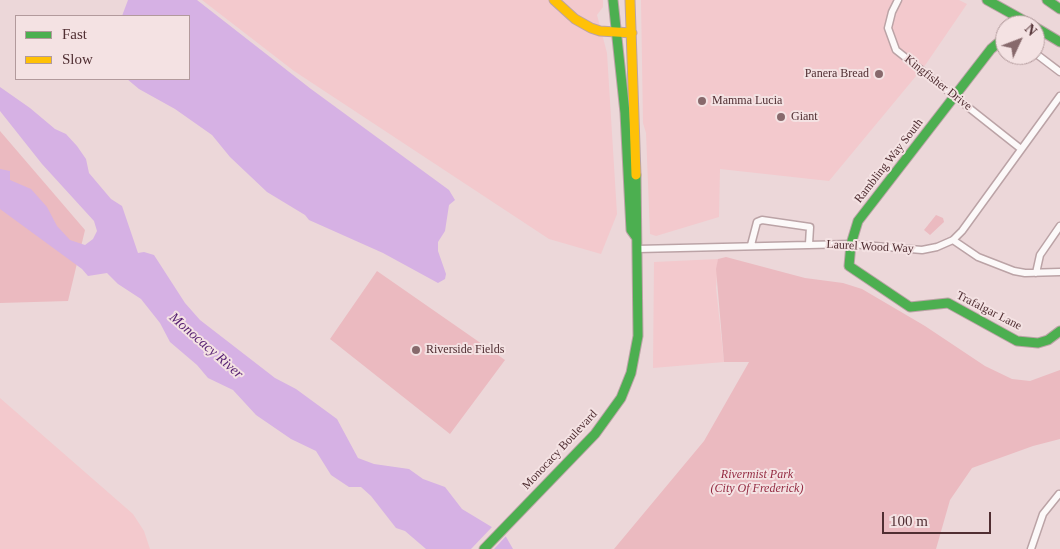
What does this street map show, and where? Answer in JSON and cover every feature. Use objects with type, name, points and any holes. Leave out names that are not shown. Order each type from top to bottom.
[{"type":"main road","points":[[554,0],[570,16],[586,26],[600,31],[632,33]]},
{"type":"main road","name":"Monocacy Boulevard","points":[[613,0],[625,119],[631,230],[636,237]]},
{"type":"main road","name":"Monocacy Boulevard","points":[[484,549],[606,420],[621,398],[631,373],[638,336],[636,237],[638,228],[630,0]]},
{"type":"main road","points":[[988,0],[1014,15]]},
{"type":"main road","points":[[1046,0],[1060,9]]},
{"type":"main road","points":[[1045,33],[1060,42]]},
{"type":"main road","name":"Rambling Way South","points":[[851,244],[855,229],[862,215],[995,46]]},
{"type":"main road","name":"Trafalgar Lane","points":[[851,244],[849,263],[851,269],[910,307],[948,303],[957,306],[1017,341],[1026,343],[1048,340],[1060,331]]},
{"type":"street","name":"Kingfisher Drive","points":[[898,0],[892,12],[888,28],[893,46],[954,97],[1022,149]]},
{"type":"street","points":[[1045,61],[1060,72]]},
{"type":"street","points":[[1060,96],[969,221],[953,240],[988,263],[1014,271],[1060,272]]},
{"type":"street","points":[[751,245],[757,222],[762,220],[810,227],[809,244]]},
{"type":"street","points":[[1036,272],[1040,255],[1060,226]]},
{"type":"street","name":"Laurel Wood Way","points":[[637,249],[851,244],[922,250],[953,240]]},
{"type":"street","points":[[1031,549],[1043,514],[1059,494]]},
{"type":"shaded area","points":[[202,0],[603,0],[603,7],[597,15],[607,53],[617,214],[601,254],[549,239],[294,71]]},
{"type":"shaded area","points":[[641,0],[959,0],[967,4],[926,64],[829,181],[720,169],[719,217],[656,236],[650,234],[646,133],[643,123]]},
{"type":"shaded area","points":[[718,259],[716,288],[724,362],[653,368],[654,262]]},
{"type":"shaded area","points":[[0,398],[133,514],[144,531],[150,549],[0,549]]},
{"type":"green space","points":[[0,131],[85,230],[68,301],[0,303]]},
{"type":"green space","points":[[936,215],[943,218],[944,222],[930,235],[924,230]]},
{"type":"green space","name":"Rivermist Park (City Of Frederick)","points":[[726,257],[805,278],[843,283],[862,289],[925,326],[985,366],[1012,379],[1030,381],[1060,370],[1060,439],[1033,446],[972,468],[950,500],[936,549],[614,549],[704,441],[749,362],[724,362],[716,269],[718,259]]},
{"type":"green space","name":"Riverside Fields","points":[[377,271],[505,360],[450,434],[330,339]]},
{"type":"water","points":[[128,0],[197,0],[311,89],[449,190],[455,200],[449,205],[445,231],[438,242],[438,251],[446,274],[445,279],[438,283],[383,253],[309,220],[305,215],[267,192],[230,157],[212,135],[175,109],[139,89],[128,80],[190,80],[190,15],[122,15]]},
{"type":"water","name":"Monocacy River","points":[[0,87],[30,108],[55,129],[66,134],[77,146],[86,159],[89,173],[111,199],[122,206],[138,253],[144,252],[154,255],[185,303],[200,320],[275,378],[296,389],[337,419],[358,458],[374,464],[409,469],[423,479],[445,487],[462,509],[505,535],[513,549],[426,549],[405,531],[396,528],[371,496],[361,487],[349,487],[331,475],[316,451],[291,439],[256,415],[233,390],[208,378],[197,365],[170,342],[160,323],[141,299],[118,284],[107,273],[88,276],[82,269],[0,209],[0,169],[10,171],[10,180],[31,189],[47,207],[57,226],[70,240],[85,245],[93,239],[97,231],[94,221],[42,164],[0,111]]},
{"type":"pier","points":[[493,526],[508,534],[494,549],[471,549]]},
{"type":"traffic: fast","points":[[613,0],[625,113],[631,230],[636,237]]},
{"type":"traffic: fast","points":[[987,0],[1014,15]]},
{"type":"traffic: fast","points":[[1047,0],[1060,9]]},
{"type":"traffic: fast","points":[[1045,33],[1060,42]]},
{"type":"traffic: fast","points":[[995,46],[858,221],[851,244],[849,266],[910,307],[948,303],[1017,341],[1038,343],[1048,340],[1060,331]]},
{"type":"traffic: fast","points":[[484,549],[595,434],[621,398],[631,373],[638,336],[636,175]]},
{"type":"traffic: slow","points":[[554,0],[575,19],[591,28],[600,31],[632,33]]},
{"type":"traffic: slow","points":[[630,0],[636,175]]},
{"type":"place","name":"Panera Bread","points":[[879,74]]},
{"type":"place","name":"Mamma Lucia","points":[[702,101]]},
{"type":"place","name":"Giant","points":[[781,117]]},
{"type":"place","name":"Riverside Fields","points":[[416,350]]}]
